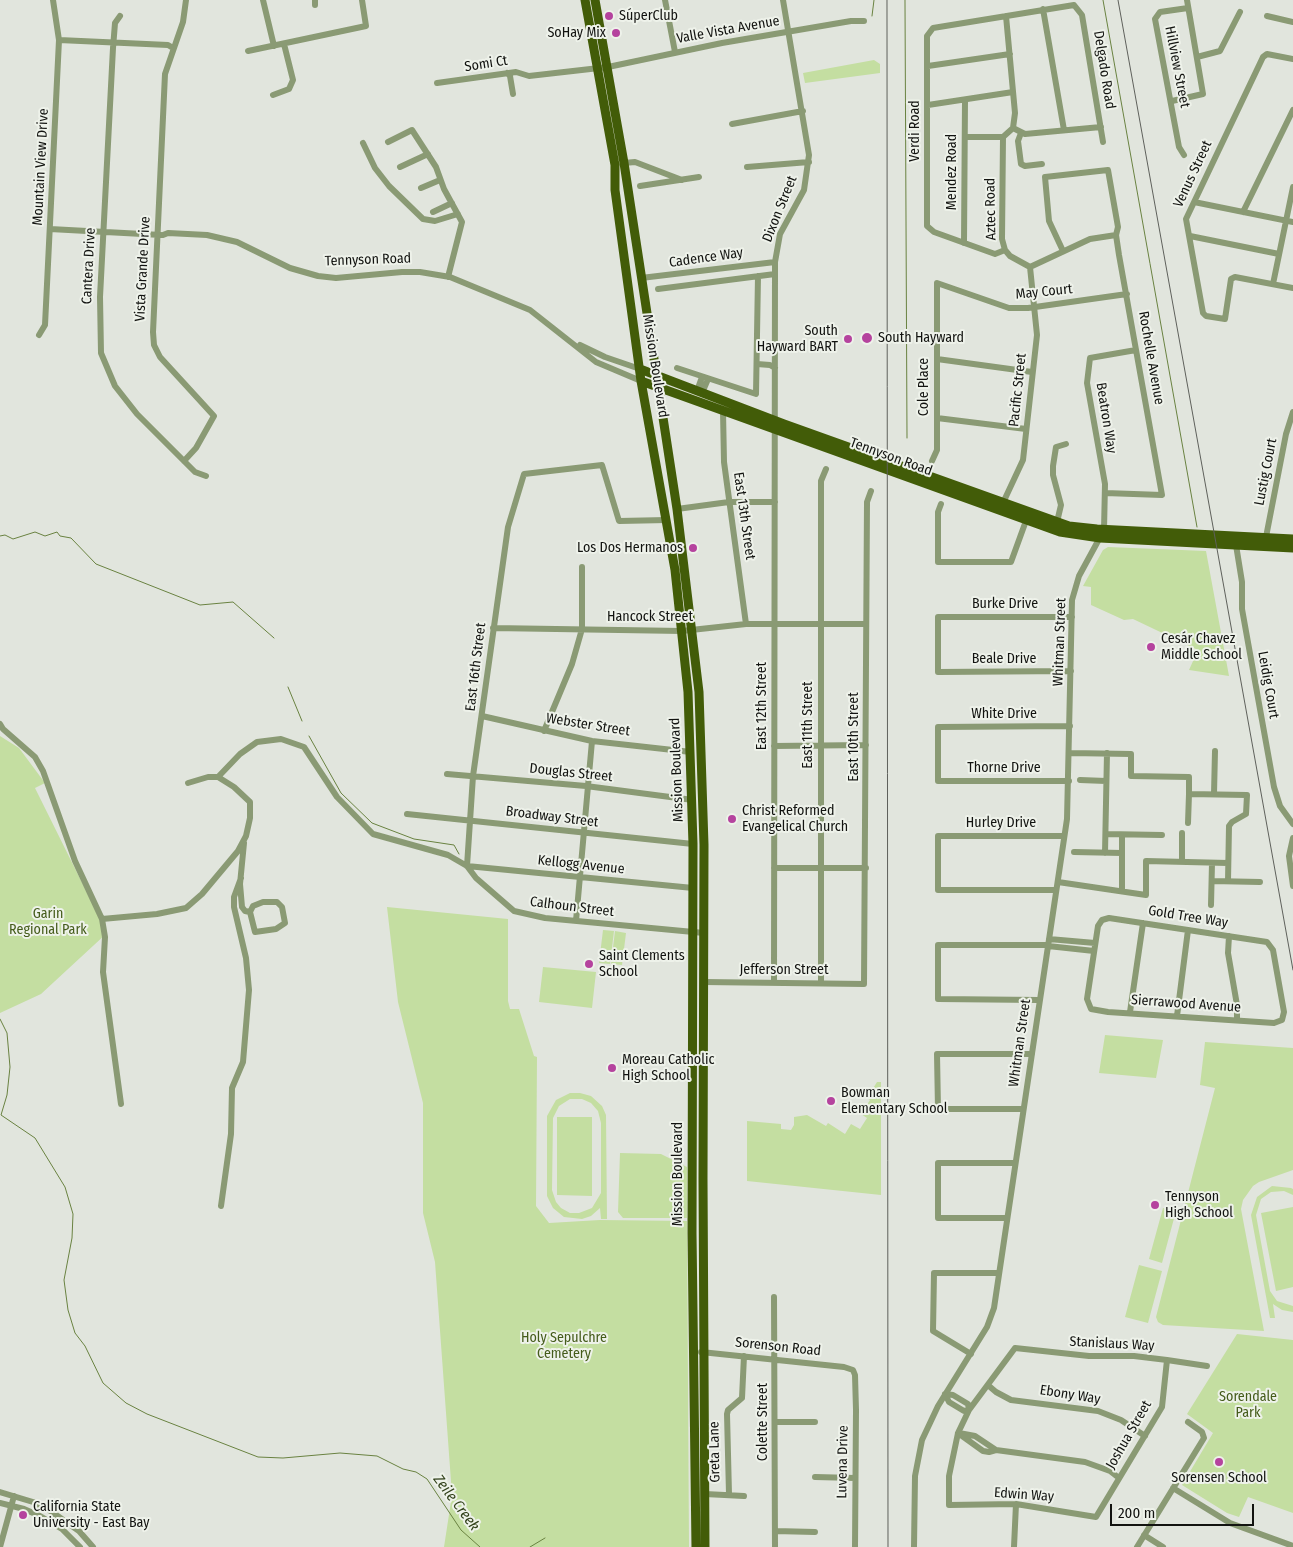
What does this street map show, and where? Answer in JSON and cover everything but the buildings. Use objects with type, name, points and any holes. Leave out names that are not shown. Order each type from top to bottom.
[{"type":"main road","name":"Mission Boulevard","points":[[585,0],[615,165],[615,190],[641,380],[667,520],[682,631],[691,752],[694,844],[692,1178],[696,1547]]},
{"type":"main road","name":"Mission Boulevard","points":[[595,0],[624,163],[677,509],[693,630],[703,784],[705,1547]]},
{"type":"main road","name":"Tennyson Road","points":[[640,369],[656,377],[776,420],[1068,534],[1215,540]]},
{"type":"main road","name":"Tennyson Road","points":[[641,380],[776,430],[1001,507]]},
{"type":"main road","name":"Tennyson Road","points":[[1027,517],[1057,522],[1102,534]]},
{"type":"main road","points":[[1215,540],[1266,537],[1293,539]]},
{"type":"main road","points":[[1215,540],[1236,545],[1293,548]]},
{"type":"main road","points":[[693,1023],[704,1023]]},
{"type":"main road","points":[[692,1178],[698,1201],[703,1205]]},
{"type":"street","name":"Mountain View Drive","points":[[39,335],[45,325],[59,40],[53,0]]},
{"type":"street","name":"Vista Grande Drive","points":[[184,461],[196,448],[214,416],[171,372],[156,350],[153,332],[160,235],[165,74],[183,22],[186,0]]},
{"type":"street","points":[[263,0],[274,46]]},
{"type":"street","points":[[248,51],[366,26],[362,0]]},
{"type":"street","points":[[665,0],[675,52]]},
{"type":"street","name":"Dixon Street","points":[[776,430],[775,262],[780,234],[804,190],[809,162],[803,111],[783,0]]},
{"type":"street","points":[[1172,101],[1203,94],[1187,0]]},
{"type":"street","name":"Delgado Road","points":[[1043,9],[1074,4],[1082,15],[1103,142]]},
{"type":"street","name":"Hillview Street","points":[[1184,155],[1179,147],[1172,101],[1155,19],[1160,12],[1188,8]]},
{"type":"street","points":[[966,137],[1003,137],[1013,128],[1013,92],[1006,16],[1043,9],[1064,130]]},
{"type":"street","points":[[1197,57],[1220,51],[1240,12]]},
{"type":"street","name":"Cantera Drive","points":[[120,16],[115,24],[113,42],[99,328],[104,366],[115,386],[137,414],[195,472],[206,476]]},
{"type":"street","name":"Verdi Road","points":[[964,243],[934,232],[926,226],[927,36],[933,28],[1006,16]]},
{"type":"street","points":[[1267,16],[1293,22]]},
{"type":"street","name":"Valle Vista Avenue","points":[[597,68],[675,52],[851,21],[864,21]]},
{"type":"street","points":[[59,40],[168,45],[173,48]]},
{"type":"street","points":[[273,95],[289,89],[293,80],[284,44]]},
{"type":"street","points":[[928,66],[1010,54]]},
{"type":"street","name":"Venus Street","points":[[1273,284],[1235,277],[1231,279],[1225,319],[1203,313],[1186,219],[1262,57],[1267,54],[1293,59]]},
{"type":"street","name":"Somi Ct","points":[[437,83],[516,72],[529,76],[597,68]]},
{"type":"street","points":[[507,73],[510,76],[513,94]]},
{"type":"street","points":[[928,105],[1013,92]]},
{"type":"street","name":"Mendez Road","points":[[964,243],[965,100]]},
{"type":"street","points":[[1243,212],[1293,110]]},
{"type":"street","points":[[732,124],[803,111]]},
{"type":"street","points":[[1013,128],[1021,133],[1101,127]]},
{"type":"street","points":[[388,142],[412,130],[428,154],[458,214],[462,227],[448,277]]},
{"type":"street","points":[[1021,133],[1018,141],[1021,164],[1025,166],[1042,164]]},
{"type":"street","name":"Aztec Road","points":[[1003,137],[1002,239],[1005,250],[1014,260],[1030,267]]},
{"type":"street","points":[[363,143],[375,168],[389,186],[423,219],[430,222],[458,214]]},
{"type":"street","points":[[400,167],[428,154]]},
{"type":"street","points":[[624,163],[634,162],[682,180]]},
{"type":"street","points":[[747,168],[809,162]]},
{"type":"street","name":"Rochelle Avenue","points":[[1063,251],[1049,222],[1045,177],[1108,170],[1118,227],[1116,235],[1162,495],[1105,493]]},
{"type":"street","points":[[640,186],[699,177]]},
{"type":"street","points":[[421,188],[440,180]]},
{"type":"street","points":[[1293,187],[1290,221],[1279,254],[1273,284],[1293,288]]},
{"type":"street","points":[[1194,202],[1290,221]]},
{"type":"street","points":[[433,212],[452,203]]},
{"type":"street","name":"Tennyson Road","points":[[50,229],[160,235],[170,238],[214,238],[250,246],[290,268],[318,276],[336,278],[402,272],[448,277],[516,303],[537,315],[603,366],[641,380]]},
{"type":"street","points":[[1030,267],[1090,239],[1116,235]]},
{"type":"street","points":[[1190,236],[1279,254]]},
{"type":"street","points":[[964,243],[995,254],[1005,250]]},
{"type":"street","name":"Cadence Way","points":[[641,278],[775,262]]},
{"type":"street","name":"Pacific Street","points":[[1001,507],[1010,483],[1021,464],[1026,428],[1037,335],[1030,267]]},
{"type":"street","points":[[658,289],[775,274]]},
{"type":"street","points":[[676,368],[756,394],[758,276]]},
{"type":"street","name":"May Court","points":[[937,283],[998,306],[1009,308],[1035,307],[1127,294]]},
{"type":"street","name":"Cole Place","points":[[932,460],[937,450],[937,283]]},
{"type":"street","name":"Tennyson Road","points":[[572,342],[605,357],[640,369]]},
{"type":"street","name":"Beatron Way","points":[[1102,534],[1105,493],[1087,391],[1090,358],[1136,350]]},
{"type":"street","points":[[937,358],[1032,372]]},
{"type":"street","points":[[757,367],[770,365],[775,368]]},
{"type":"street","points":[[700,392],[705,378]]},
{"type":"street","name":"East 13th Street","points":[[723,411],[723,455],[746,624]]},
{"type":"street","name":"Lustig Court","points":[[1266,537],[1286,434],[1293,412]]},
{"type":"street","points":[[937,418],[1026,428]]},
{"type":"street","name":"East 12th Street","points":[[774,982],[776,430]]},
{"type":"street","points":[[1057,522],[1062,505],[1053,476],[1053,466],[1056,447],[1066,444]]},
{"type":"street","name":"East 16th Street","points":[[467,866],[473,776],[493,628],[508,527],[524,474],[602,465],[619,521],[667,520]]},
{"type":"street","name":"East 11th Street","points":[[821,983],[821,481],[826,469]]},
{"type":"street","name":"East 10th Street","points":[[864,984],[867,502],[871,491]]},
{"type":"street","points":[[677,509],[729,502],[775,502]]},
{"type":"street","points":[[941,504],[938,512],[938,562],[1011,562],[1027,517]]},
{"type":"street","name":"Whitman Street","points":[[914,1547],[916,1463],[926,1429],[992,1314],[1064,836],[1069,781],[1072,617],[1076,584],[1102,534]]},
{"type":"street","name":"Leidig Court","points":[[1236,545],[1242,582],[1242,609],[1274,787],[1280,806],[1293,824]]},
{"type":"street","points":[[544,731],[572,664],[582,629],[582,567]]},
{"type":"street","name":"Burke Drive","points":[[938,672],[938,617],[1072,617]]},
{"type":"street","name":"Hancock Street","points":[[493,628],[682,631],[746,624],[866,624]]},
{"type":"street","name":"Beale Drive","points":[[938,672],[1071,671]]},
{"type":"street","name":"Webster Street","points":[[482,716],[592,741],[691,752]]},
{"type":"street","points":[[0,724],[35,757],[43,771],[75,861],[102,919],[105,937],[103,972],[121,1104]]},
{"type":"street","name":"White Drive","points":[[938,781],[938,726],[1070,726]]},
{"type":"street","name":"Calhoun Street","points":[[218,777],[240,754],[257,742],[281,739],[304,747],[337,796],[373,834],[448,855],[467,866],[476,878],[514,911],[576,921],[704,933]]},
{"type":"street","points":[[576,921],[586,786],[592,741]]},
{"type":"street","points":[[774,746],[866,746]]},
{"type":"street","points":[[1214,794],[1215,751]]},
{"type":"street","points":[[1070,753],[1131,754],[1131,776],[1189,778],[1188,823]]},
{"type":"street","points":[[1105,853],[1107,754]]},
{"type":"street","name":"Douglas Street","points":[[447,774],[586,786],[693,800]]},
{"type":"street","points":[[188,783],[208,777],[218,777],[234,787],[250,802],[250,818],[244,840],[241,878],[241,903],[245,911],[250,912]]},
{"type":"street","points":[[1080,780],[1106,781]]},
{"type":"street","name":"Thorne Drive","points":[[938,781],[1069,781]]},
{"type":"street","points":[[1189,794],[1248,795],[1246,814],[1230,824],[1228,881]]},
{"type":"street","name":"Broadway Street","points":[[407,814],[471,819],[582,833],[694,844]]},
{"type":"street","points":[[1182,833],[1182,862]]},
{"type":"street","points":[[1106,834],[1162,835]]},
{"type":"street","points":[[1122,835],[1122,891]]},
{"type":"street","name":"Hurley Drive","points":[[1056,890],[938,890],[938,836],[1064,836]]},
{"type":"street","points":[[1293,838],[1289,856],[1293,886]]},
{"type":"street","points":[[102,919],[157,914],[186,908],[202,894],[238,851],[244,840]]},
{"type":"street","points":[[1074,852],[1122,853]]},
{"type":"street","points":[[1058,882],[1146,895],[1146,861],[1228,863]]},
{"type":"street","points":[[1211,906],[1212,863]]},
{"type":"street","name":"Kellogg Avenue","points":[[467,866],[693,888]]},
{"type":"street","points":[[774,868],[866,868]]},
{"type":"street","points":[[221,1206],[231,1134],[232,1088],[243,1062],[249,990],[246,958],[234,907],[234,898],[241,878]]},
{"type":"street","points":[[1212,881],[1260,882]]},
{"type":"street","points":[[263,902],[278,902],[282,906],[285,923],[276,929],[256,932],[250,912],[253,906],[263,902]]},
{"type":"street","name":"Gold Tree Way","points":[[1095,944],[1098,926],[1102,920],[1108,918],[1270,944],[1284,1012],[1282,1020]]},
{"type":"street","points":[[1130,1012],[1143,923]]},
{"type":"street","points":[[1177,1016],[1188,930]]},
{"type":"street","points":[[1229,936],[1228,953],[1237,1005],[1237,1020]]},
{"type":"street","points":[[1039,1000],[938,999],[938,945],[1048,943],[1095,944],[1094,951],[1048,943]]},
{"type":"street","name":"Sierrawood Avenue","points":[[1094,951],[1087,999],[1088,1006],[1095,1010],[1274,1023],[1282,1020]]},
{"type":"street","name":"Jefferson Street","points":[[704,982],[864,984]]},
{"type":"street","points":[[1022,1109],[938,1109],[937,1054],[1032,1054]]},
{"type":"street","points":[[1007,1218],[938,1218],[938,1163],[1015,1163]]},
{"type":"street","points":[[970,1354],[933,1331],[934,1272],[999,1273]]},
{"type":"street","name":"Colette Street","points":[[774,1297],[775,1547]]},
{"type":"street","name":"Stanislaus Way","points":[[989,1386],[1015,1348],[1089,1356],[1134,1356],[1207,1366]]},
{"type":"street","name":"Sorenson Road","points":[[693,1352],[849,1367],[855,1377]]},
{"type":"street","name":"Greta Lane","points":[[728,1494],[727,1414],[728,1410],[742,1398],[744,1356]]},
{"type":"street","name":"Joshua Street","points":[[1096,1517],[1162,1407],[1167,1360]]},
{"type":"street","name":"Luvena Drive","points":[[855,1377],[855,1547]]},
{"type":"street","points":[[989,1386],[969,1410],[958,1433],[983,1451],[996,1450],[1085,1462],[1110,1471],[1119,1478]]},
{"type":"street","name":"Ebony Way","points":[[989,1386],[1011,1400],[1062,1405],[1110,1415],[1146,1436]]},
{"type":"street","points":[[945,1394],[949,1402],[964,1411],[969,1410]]},
{"type":"street","points":[[776,1422],[815,1422]]},
{"type":"street","points":[[1137,1547],[1204,1438],[1202,1432],[1188,1422]]},
{"type":"street","name":"Edwin Way","points":[[958,1433],[949,1476],[949,1505],[1016,1504],[1096,1517]]},
{"type":"street","points":[[815,1477],[855,1478]]},
{"type":"street","points":[[1174,1488],[1230,1523],[1293,1546]]},
{"type":"street","points":[[0,1492],[33,1502],[64,1519],[79,1531],[93,1547]]},
{"type":"street","name":"Greta Lane","points":[[705,1494],[744,1496]]},
{"type":"street","points":[[0,1547],[14,1496]]},
{"type":"street","points":[[0,1503],[24,1508],[62,1529],[80,1547]]},
{"type":"street","points":[[1014,1547],[1016,1504]]},
{"type":"street","points":[[775,1531],[815,1532]]},
{"type":"street","points":[[1144,1535],[1162,1547]]},
{"type":"green space","points":[[874,60],[880,64],[880,73],[805,83],[803,73]]},
{"type":"green space","points":[[1108,547],[1206,551],[1229,676],[1189,670],[1198,650],[1133,619],[1124,620],[1091,605],[1091,587],[1083,586],[1103,550]]},
{"type":"green space","name":"Garin Regional Park","points":[[0,736],[19,748],[45,783],[35,788],[107,933],[41,994],[0,1013]]},
{"type":"green space","name":"Holy Sepulchre Cemetery","points":[[387,907],[508,919],[508,1001],[510,1009],[519,1009],[534,1056],[537,1057],[536,1206],[549,1223],[600,1220],[687,1221],[689,1547],[444,1547],[452,1495],[435,1262],[423,1213],[423,1103],[398,1002]]},
{"type":"green space","points":[[603,930],[614,931],[610,964],[599,963]]},
{"type":"green space","points":[[615,931],[626,933],[622,965],[611,964]]},
{"type":"green space","points":[[543,967],[596,972],[592,1008],[539,1002]]},
{"type":"green space","points":[[1105,1035],[1163,1040],[1156,1078],[1099,1073]]},
{"type":"green space","points":[[1205,1042],[1293,1048],[1293,1170],[1253,1186],[1243,1200],[1241,1209],[1264,1331],[1163,1325],[1158,1322],[1156,1317],[1215,1088],[1200,1085]]},
{"type":"green space","points":[[877,1082],[881,1082],[881,1195],[747,1181],[747,1121],[781,1124],[781,1129],[791,1130],[794,1125],[794,1117],[807,1115],[826,1126],[828,1123],[845,1134],[851,1124],[860,1129],[867,1118],[861,1114],[870,1100],[867,1098]]},
{"type":"green space","points":[[570,1093],[591,1096],[602,1106],[606,1115],[607,1219],[601,1219],[600,1208],[591,1216],[582,1219],[564,1217],[553,1208],[547,1196],[547,1116],[556,1100]],"holes":[[[570,1099],[582,1099],[591,1103],[598,1111],[601,1123],[601,1193],[592,1208],[579,1213],[570,1213],[561,1208],[556,1202],[552,1190],[553,1118],[559,1106]]]},
{"type":"green space","points":[[557,1117],[592,1117],[592,1196],[557,1195]]},
{"type":"green space","points":[[620,1153],[661,1154],[687,1167],[687,1218],[623,1218],[618,1212]]},
{"type":"green space","points":[[1272,1186],[1293,1189],[1293,1195],[1284,1191],[1271,1192],[1261,1199],[1256,1215],[1270,1291],[1277,1301],[1293,1306],[1293,1312],[1282,1310],[1273,1304],[1275,1318],[1270,1318],[1251,1215],[1257,1197]]},
{"type":"green space","points":[[1293,1207],[1293,1287],[1276,1291],[1261,1213]]},
{"type":"green space","points":[[1163,1208],[1176,1211],[1162,1263],[1149,1259]]},
{"type":"green space","points":[[1139,1265],[1162,1271],[1148,1323],[1125,1317]]},
{"type":"green space","name":"Sorendale Park","points":[[1237,1334],[1293,1340],[1293,1513],[1248,1497],[1239,1517],[1227,1513],[1182,1485],[1213,1433],[1187,1414]]},
{"type":"waterway","points":[[872,16],[874,0]]},
{"type":"waterway","points":[[905,0],[907,438]]},
{"type":"waterway","points":[[1103,0],[1197,527]]},
{"type":"waterway","points":[[0,536],[5,535],[13,539],[35,532],[45,536],[57,532],[60,536],[71,538],[96,564],[200,605],[233,602],[274,638]]},
{"type":"waterway","points":[[288,687],[302,721]]},
{"type":"waterway","points":[[309,736],[341,793],[372,823],[414,839],[454,845],[459,854]]},
{"type":"waterway","points":[[0,1019],[7,1033],[10,1067],[7,1095],[1,1115],[35,1138],[65,1187],[73,1214],[72,1238],[64,1280],[68,1310],[75,1333],[85,1346],[103,1383],[126,1403],[147,1414],[258,1457],[283,1458],[340,1453],[377,1456],[403,1469],[416,1472],[427,1479],[461,1530],[480,1547]]},
{"type":"waterway","name":"Zeile Creek","points":[[530,1547],[545,1538]]},
{"type":"railway","points":[[887,0],[888,1547]]},
{"type":"railway","points":[[1118,0],[1293,970]]},
{"type":"place","name":"SúperClub","points":[[609,16]]},
{"type":"place","name":"SoHay Mix","points":[[616,33]]},
{"type":"place","name":"South Hayward","points":[[867,338]]},
{"type":"place","name":"South Hayward BART","points":[[848,339]]},
{"type":"place","name":"Los Dos Hermanos","points":[[693,548]]},
{"type":"place","name":"Cesár Chavez Middle School","points":[[1151,647]]},
{"type":"place","name":"Christ Reformed Evangelical Church","points":[[732,819]]},
{"type":"place","name":"Saint Clements School","points":[[589,964]]},
{"type":"place","name":"Moreau Catholic High School","points":[[612,1068]]},
{"type":"place","name":"Bowman Elementary School","points":[[831,1101]]},
{"type":"place","name":"Tennyson High School","points":[[1155,1205]]},
{"type":"place","name":"Sorensen School","points":[[1219,1462]]},
{"type":"place","name":"California State University - East Bay","points":[[23,1515]]}]
